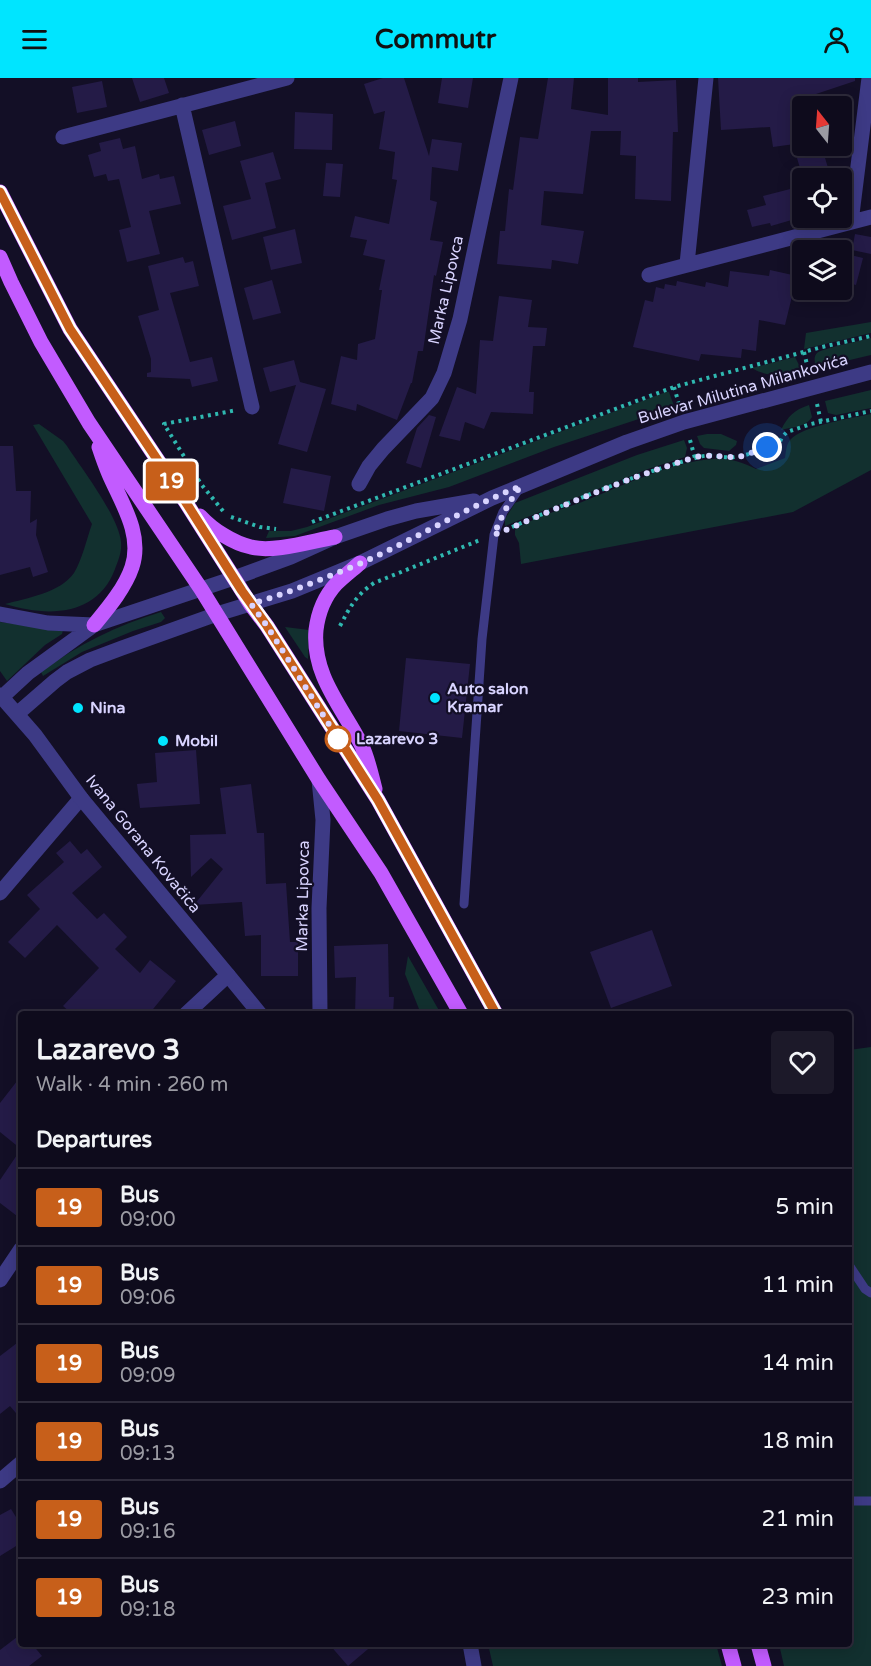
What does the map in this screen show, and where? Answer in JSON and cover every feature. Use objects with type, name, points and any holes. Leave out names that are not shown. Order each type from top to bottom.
[{"type":"main road","points":[[0,192],[70,329],[267,626],[378,800],[494,1011]]},
{"type":"main road","points":[[0,257],[10,282],[41,342],[92,428],[201,589],[319,780],[381,873],[459,1011]]},
{"type":"main road","points":[[92,428],[107,471],[130,519],[135,554],[132,569],[122,587],[94,625]]},
{"type":"main road","points":[[185,501],[209,525],[231,539],[252,547],[270,549],[334,537]]},
{"type":"main road","points":[[360,563],[334,585],[324,603],[317,623],[316,651],[323,679],[362,745],[378,800]]},
{"type":"main road","points":[[729,1647],[734,1666]]},
{"type":"main road","points":[[759,1647],[764,1666]]},
{"type":"street","points":[[63,137],[287,78]]},
{"type":"street","name":"Marka Lipovca","points":[[359,484],[369,466],[383,449],[432,398],[444,373],[460,319],[511,78]]},
{"type":"street","points":[[687,264],[706,78]]},
{"type":"street","points":[[869,78],[852,222],[871,217]]},
{"type":"street","points":[[182,105],[252,407]]},
{"type":"street","points":[[649,274],[828,228]]},
{"type":"street","name":"Bulevar Milutina Milankovića","points":[[17,714],[55,681],[90,660],[217,614],[292,591],[360,563],[492,498],[627,442],[684,422],[871,372]]},
{"type":"street","name":"Bulevar Milutina Milankovića","points":[[94,625],[234,578],[291,557],[334,537],[416,511],[492,498]]},
{"type":"street","points":[[0,614],[48,623],[94,625]]},
{"type":"street","points":[[1,696],[28,673],[94,625]]},
{"type":"street","name":"Ivana Gorana Kovačića","points":[[1,696],[81,798],[258,1011]]},
{"type":"street","name":"Marka Lipovca","points":[[319,780],[323,820],[319,908],[320,1011]]},
{"type":"street","points":[[0,893],[81,798]]},
{"type":"street","points":[[189,1011],[228,975]]},
{"type":"street","points":[[0,1280],[18,1253]]},
{"type":"street","points":[[0,1481],[18,1466]]},
{"type":"street","points":[[471,1647],[474,1666]]},
{"type":"lane","points":[[464,904],[482,639],[494,535],[503,512],[521,486]]},
{"type":"lane","points":[[852,1270],[865,1289],[871,1293]]},
{"type":"lane","points":[[852,1501],[871,1501]]},
{"type":"path","points":[[306,524],[674,387],[871,336]]},
{"type":"path","points":[[804,352],[808,369]]},
{"type":"path","points":[[674,387],[679,404]]},
{"type":"path","points":[[817,404],[821,422]]},
{"type":"path","points":[[252,407],[164,424],[201,484],[226,515],[260,527],[282,529]]},
{"type":"path","points":[[340,626],[351,605],[362,591],[374,583],[587,495],[695,458],[711,455],[734,458],[779,444],[787,432],[871,411]]},
{"type":"path","points":[[690,440],[695,458]]},
{"type":"green space","points":[[871,322],[871,333],[804,349],[806,333]]},
{"type":"green space","points":[[871,338],[871,355],[816,368],[817,353]]},
{"type":"green space","points":[[795,357],[802,371],[770,374],[752,368]]},
{"type":"green space","points":[[871,390],[871,408],[836,415],[828,413],[825,401]]},
{"type":"green space","points":[[669,392],[674,406],[669,409],[554,447],[449,487],[379,505],[295,536],[266,538],[269,531],[291,531],[307,527]]},
{"type":"green space","points":[[809,405],[812,417],[806,423],[781,430],[792,414]]},
{"type":"green space","points":[[871,414],[871,470],[793,512],[521,564],[515,530],[522,525],[681,464],[724,459],[740,462],[756,469],[785,458],[787,446],[796,435],[828,423]]},
{"type":"green space","points":[[39,424],[67,446],[107,507],[119,532],[121,542],[115,569],[107,585],[96,597],[83,605],[54,611],[37,611],[5,604],[42,594],[68,580],[79,562],[92,524],[33,425]]},
{"type":"green space","points":[[721,434],[737,441],[736,445],[729,451],[704,448],[697,436]]},
{"type":"green space","points":[[684,440],[687,448],[685,457],[648,469],[505,526],[505,519],[515,503],[637,455]]},
{"type":"green space","points":[[161,612],[165,618],[161,622],[82,652],[43,676],[41,672],[83,645],[129,623]]},
{"type":"green space","points":[[0,622],[63,630],[62,634],[45,645],[7,681],[0,671]]},
{"type":"green space","points":[[285,627],[309,630],[308,659],[305,657]]},
{"type":"green space","points":[[408,956],[439,1011],[420,1011],[405,974]]},
{"type":"green space","points":[[871,1047],[871,1666],[784,1666],[780,1647],[852,1647],[852,1050]]},
{"type":"green space","points":[[489,1647],[717,1647],[722,1666],[493,1666]]},
{"type":"building","points":[[132,78],[164,78],[169,93],[140,102]]},
{"type":"building","points":[[383,78],[404,78],[429,156],[432,139],[462,143],[458,171],[432,167],[430,200],[437,202],[430,240],[443,242],[436,276],[434,275],[423,351],[418,351],[412,383],[397,420],[357,404],[356,411],[331,404],[341,356],[357,360],[358,344],[375,339],[382,290],[379,290],[385,260],[363,255],[367,240],[350,237],[355,216],[389,224],[397,180],[392,179],[395,152],[379,149],[385,111],[374,114],[364,84]]},
{"type":"building","points":[[442,78],[473,78],[468,108],[438,103]]},
{"type":"building","points":[[548,78],[574,78],[571,109],[608,115],[608,78],[638,78],[638,82],[676,80],[678,132],[673,132],[671,201],[635,199],[636,156],[620,155],[621,131],[591,131],[583,194],[544,191],[541,225],[584,231],[578,264],[552,260],[551,269],[497,264],[500,231],[505,231],[509,189],[513,190],[520,137],[538,139]]},
{"type":"building","points":[[718,78],[855,78],[855,81],[810,96],[792,96],[792,144],[773,147],[770,127],[721,130]]},
{"type":"building","points":[[102,81],[107,107],[77,113],[72,87]]},
{"type":"building","points":[[295,112],[333,114],[332,150],[294,149]]},
{"type":"building","points":[[235,121],[241,146],[209,155],[202,130]]},
{"type":"building","points":[[120,138],[123,149],[135,146],[142,179],[159,174],[160,179],[174,176],[181,204],[149,211],[160,254],[127,262],[119,230],[131,227],[119,179],[108,181],[106,174],[94,177],[88,155],[101,151],[99,143]]},
{"type":"building","points":[[273,152],[281,179],[265,183],[276,228],[232,240],[223,206],[251,199],[240,161]]},
{"type":"building","points":[[824,156],[828,168],[800,168],[797,158]]},
{"type":"building","points":[[326,163],[343,164],[340,197],[323,196]]},
{"type":"building","points":[[792,189],[792,220],[771,226],[770,223],[752,227],[747,210],[766,205],[763,196]]},
{"type":"building","points":[[295,229],[302,263],[271,270],[263,237]]},
{"type":"building","points":[[855,234],[871,237],[871,254],[852,250]]},
{"type":"building","points":[[852,255],[863,258],[856,285],[852,284]]},
{"type":"building","points":[[183,257],[185,263],[193,261],[199,286],[170,293],[190,362],[212,357],[218,381],[192,387],[190,379],[147,377],[147,373],[151,372],[151,359],[138,316],[159,310],[148,266]]},
{"type":"building","points":[[770,270],[792,275],[792,296],[785,325],[759,320],[756,351],[742,349],[741,358],[701,354],[699,361],[633,347],[645,300],[653,302],[656,287],[664,289],[665,284],[676,286],[677,281],[705,287],[706,282],[728,287],[730,271],[769,276]]},
{"type":"building","points":[[272,280],[281,313],[253,320],[244,288]]},
{"type":"building","points":[[499,296],[532,300],[528,327],[547,328],[545,346],[533,346],[529,392],[534,392],[533,414],[491,412],[484,429],[465,422],[460,441],[439,436],[457,387],[476,394],[480,340],[493,341]]},
{"type":"building","points":[[294,360],[300,382],[326,389],[307,452],[278,444],[296,385],[270,392],[263,368]]},
{"type":"building","points":[[429,415],[436,417],[421,468],[406,463],[417,428]]},
{"type":"building","points":[[0,446],[13,446],[16,491],[31,491],[30,523],[37,519],[36,535],[48,572],[33,577],[30,567],[0,575]]},
{"type":"building","points":[[291,468],[331,476],[324,511],[283,503]]},
{"type":"building","name":"Auto salon Kramar","points":[[406,658],[470,664],[462,738],[399,731]]},
{"type":"building","points":[[196,750],[200,804],[140,808],[137,784],[157,782],[155,753]]},
{"type":"building","points":[[251,784],[257,833],[264,833],[266,884],[286,883],[290,942],[298,942],[298,976],[261,976],[261,935],[245,936],[242,902],[194,905],[223,869],[211,858],[191,877],[190,835],[226,834],[220,788]]},
{"type":"building","points":[[70,841],[81,854],[87,849],[102,867],[72,893],[97,919],[104,913],[127,937],[115,949],[140,973],[150,960],[176,981],[151,1011],[69,1011],[63,1006],[99,968],[57,925],[25,958],[8,942],[40,909],[27,895],[64,862],[56,853]]},
{"type":"building","points":[[652,930],[672,986],[611,1008],[590,952]]},
{"type":"building","points":[[388,944],[389,997],[394,997],[393,1011],[355,1011],[356,977],[335,978],[334,946]]},
{"type":"building","points":[[18,1080],[18,1147],[0,1132],[0,1103]]},
{"type":"building","points":[[18,1153],[18,1217],[0,1203],[0,1180]]},
{"type":"building","points":[[18,1342],[18,1415],[10,1406],[0,1414],[0,1356]]},
{"type":"building","points":[[11,1509],[18,1520],[18,1545],[0,1556],[0,1515]]},
{"type":"building","points":[[18,1636],[18,1647],[34,1647],[42,1656],[29,1666],[0,1666],[0,1650]]},
{"type":"building","points":[[332,1647],[370,1647],[348,1666]]},
{"type":"bus line","name":"19","points":[[0,192],[70,329],[267,626],[378,800],[494,1011]]},
{"type":"place","name":"Auto salon Kramar","points":[[435,698]]},
{"type":"place","name":"Nina","points":[[78,708]]},
{"type":"place","name":"Lazarevo 3","points":[[338,739]]},
{"type":"place","name":"Mobil","points":[[163,741]]},
{"type":"route","points":[[338,739],[342,745],[251,604],[292,591],[360,563],[521,486],[503,512],[494,535],[587,495],[661,468],[705,455],[723,455],[734,458],[767,447]]}]
